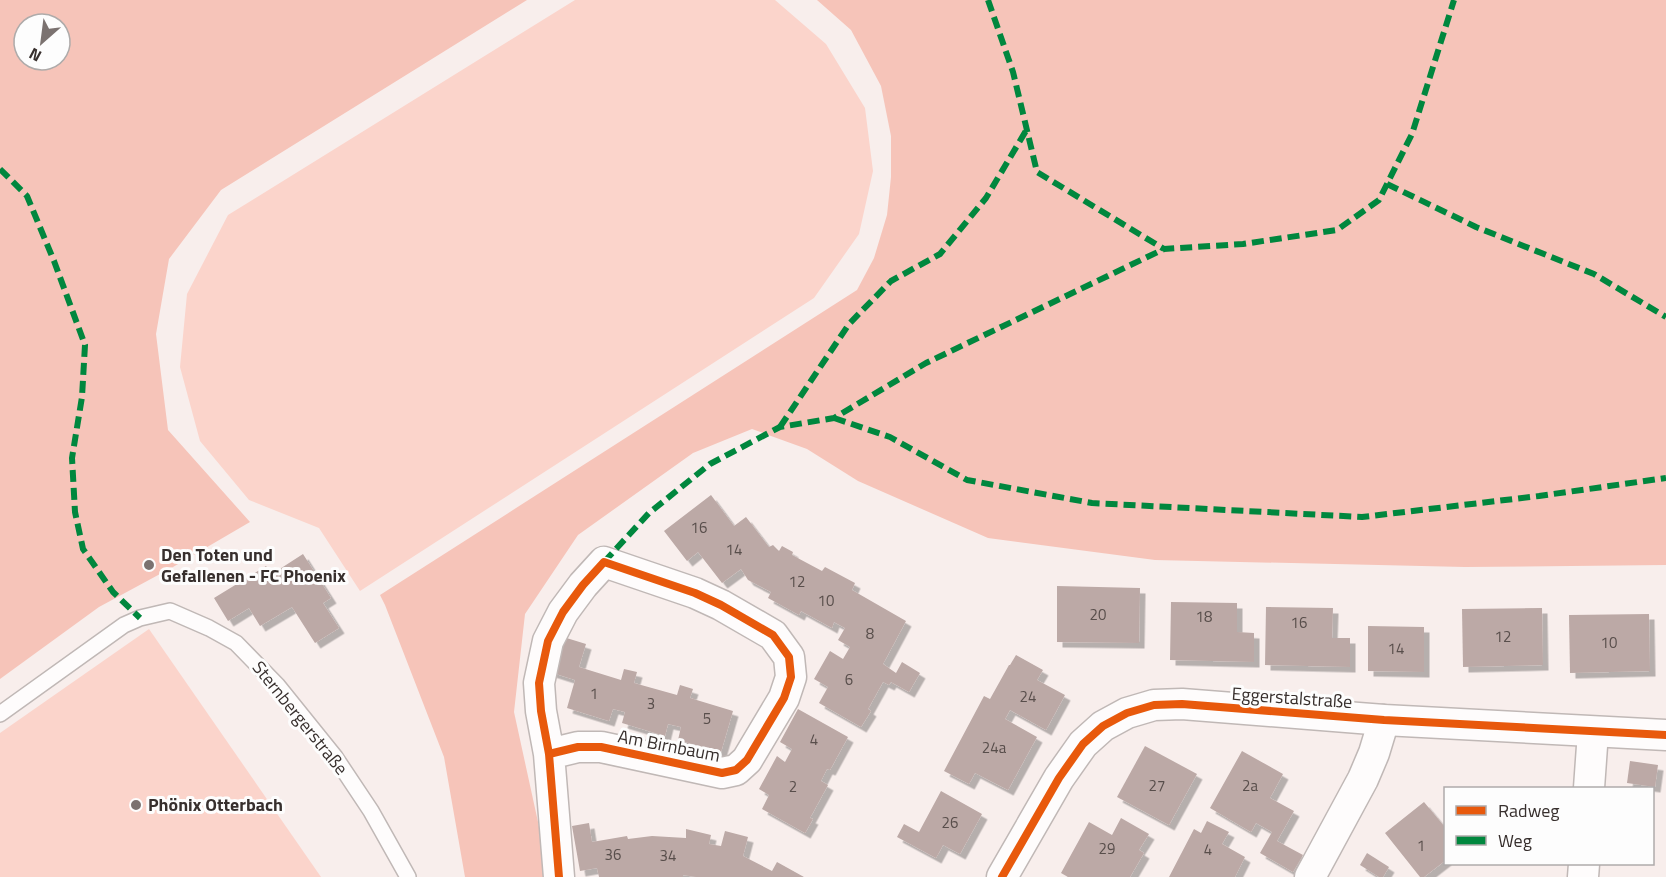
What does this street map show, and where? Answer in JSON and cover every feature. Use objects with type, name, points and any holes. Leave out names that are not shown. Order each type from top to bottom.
[{"type":"street","name":"Am Birnbaum","points":[[549,754],[578,747],[601,747],[722,773],[736,770],[747,760],[784,698],[791,677],[789,657],[772,635],[721,605],[695,593],[604,562],[563,612],[548,641],[539,683],[541,711],[549,754],[559,877]]},
{"type":"street","name":"Eggerstalstraße","points":[[1002,877],[1059,778],[1083,744],[1103,726],[1127,713],[1154,705],[1182,704],[1384,720],[1666,735]]},
{"type":"street","points":[[1310,877],[1363,779],[1384,720]]},
{"type":"street","points":[[1589,787],[1593,732]]},
{"type":"lane","name":"Sternbergerstraße","points":[[0,714],[124,625],[140,618],[170,611],[236,643],[277,685],[335,758],[371,811],[408,877]]},
{"type":"shaded area","points":[[0,0],[527,0],[221,190],[169,259],[156,334],[168,430],[250,522],[99,607],[0,679]]},
{"type":"shaded area","points":[[575,0],[775,0],[826,44],[865,108],[873,171],[859,234],[814,298],[360,591],[319,528],[249,500],[200,441],[180,367],[187,294],[228,215]]},
{"type":"shaded area","points":[[817,0],[1666,0],[1666,565],[1465,567],[1155,560],[988,538],[858,481],[807,449],[752,429],[693,453],[578,535],[525,614],[514,712],[550,877],[465,877],[444,757],[380,595],[857,290],[874,258],[887,215],[891,177],[891,136],[881,86],[851,30]]},
{"type":"shaded area","name":"Phönix Otterbach","points":[[149,629],[321,877],[0,877],[0,733]]},
{"type":"building","points":[[711,495],[734,526],[746,517],[769,547],[773,545],[779,551],[782,546],[793,552],[792,555],[822,571],[825,567],[855,583],[852,590],[906,621],[883,664],[896,673],[902,662],[920,673],[909,692],[891,682],[889,685],[883,682],[868,709],[871,711],[861,727],[819,703],[828,687],[814,679],[830,651],[843,659],[850,647],[838,640],[845,628],[834,622],[832,628],[801,611],[799,615],[768,598],[771,592],[748,580],[741,569],[722,583],[698,552],[687,561],[664,531]]},
{"type":"building","points":[[303,554],[331,598],[323,603],[339,628],[315,643],[292,607],[260,626],[249,608],[228,621],[214,598],[266,566],[272,574]]},
{"type":"building","points":[[1057,586],[1140,588],[1139,643],[1057,642]]},
{"type":"building","points":[[1171,602],[1237,603],[1237,632],[1254,633],[1254,662],[1170,660]]},
{"type":"building","points":[[1266,607],[1333,608],[1332,638],[1350,638],[1350,667],[1265,665]]},
{"type":"building","points":[[1542,608],[1543,665],[1463,667],[1462,609]]},
{"type":"building","points":[[1649,614],[1650,671],[1570,673],[1569,615]]},
{"type":"building","points":[[1368,626],[1424,627],[1424,672],[1368,671]]},
{"type":"building","points":[[560,636],[586,644],[579,667],[621,680],[624,669],[637,672],[634,683],[677,695],[680,685],[693,689],[690,698],[733,711],[721,752],[678,740],[681,727],[668,724],[665,736],[622,723],[625,712],[613,709],[609,721],[567,708],[575,680],[550,672]]},
{"type":"building","points":[[1016,655],[1043,670],[1037,680],[1065,695],[1046,730],[1010,710],[1005,719],[1037,737],[1008,790],[975,773],[969,784],[944,771],[984,696],[990,699]]},
{"type":"building","points":[[798,709],[848,737],[830,770],[827,769],[821,781],[828,785],[810,818],[813,819],[805,833],[762,809],[769,795],[759,789],[777,756],[785,762],[792,749],[780,742]]},
{"type":"building","points":[[1145,746],[1197,774],[1169,825],[1117,797]]},
{"type":"building","points":[[1242,751],[1283,774],[1270,798],[1294,811],[1277,841],[1303,855],[1293,872],[1260,853],[1272,832],[1256,823],[1251,832],[1210,808]]},
{"type":"building","points":[[1630,761],[1658,765],[1655,787],[1627,783]]},
{"type":"building","points":[[941,791],[982,814],[960,854],[943,845],[936,858],[897,837],[904,824],[919,832]]},
{"type":"building","points":[[1424,802],[1444,826],[1444,862],[1424,877],[1420,877],[1385,833]]},
{"type":"building","points":[[1121,818],[1149,834],[1139,850],[1144,853],[1130,877],[1068,877],[1061,873],[1089,822],[1112,835]]},
{"type":"building","points":[[1207,821],[1229,832],[1222,844],[1245,857],[1235,877],[1169,877],[1194,829],[1201,833]]},
{"type":"building","points":[[589,823],[592,842],[627,836],[628,839],[652,836],[686,838],[686,829],[711,835],[709,844],[721,846],[725,831],[748,837],[743,856],[772,871],[777,862],[804,877],[683,875],[683,877],[599,877],[597,868],[580,871],[572,826]]},
{"type":"building","points":[[1367,853],[1389,867],[1383,877],[1379,877],[1360,865]]},
{"type":"marked path","points":[[988,0],[1013,72],[1037,172],[1164,249]]},
{"type":"marked path","points":[[604,562],[649,513],[710,464],[780,427],[834,418],[926,363],[1164,249],[1243,244],[1337,230],[1379,200],[1412,134],[1454,0]]},
{"type":"marked path","points":[[780,427],[849,324],[891,281],[940,254],[986,198],[1027,129]]},
{"type":"marked path","points":[[0,169],[27,196],[85,345],[82,397],[72,458],[75,512],[83,549],[113,592],[140,618]]},
{"type":"marked path","points":[[1387,184],[1476,227],[1594,274],[1666,317]]},
{"type":"marked path","points":[[834,418],[890,437],[967,480],[1092,503],[1362,517],[1666,478]]},
{"type":"cycle path","points":[[549,754],[578,747],[601,747],[722,773],[736,770],[747,760],[784,698],[791,677],[789,657],[773,635],[721,605],[695,593],[604,562],[563,612],[548,641],[539,683],[541,711],[549,754],[559,877]]},
{"type":"cycle path","points":[[1002,877],[1059,778],[1083,744],[1103,726],[1127,713],[1154,705],[1182,704],[1384,720],[1666,735]]},
{"type":"place","name":"Den Toten und Gefallenen - FC Phoenix","points":[[149,565]]},
{"type":"place","name":"Phönix Otterbach","points":[[136,805]]}]
